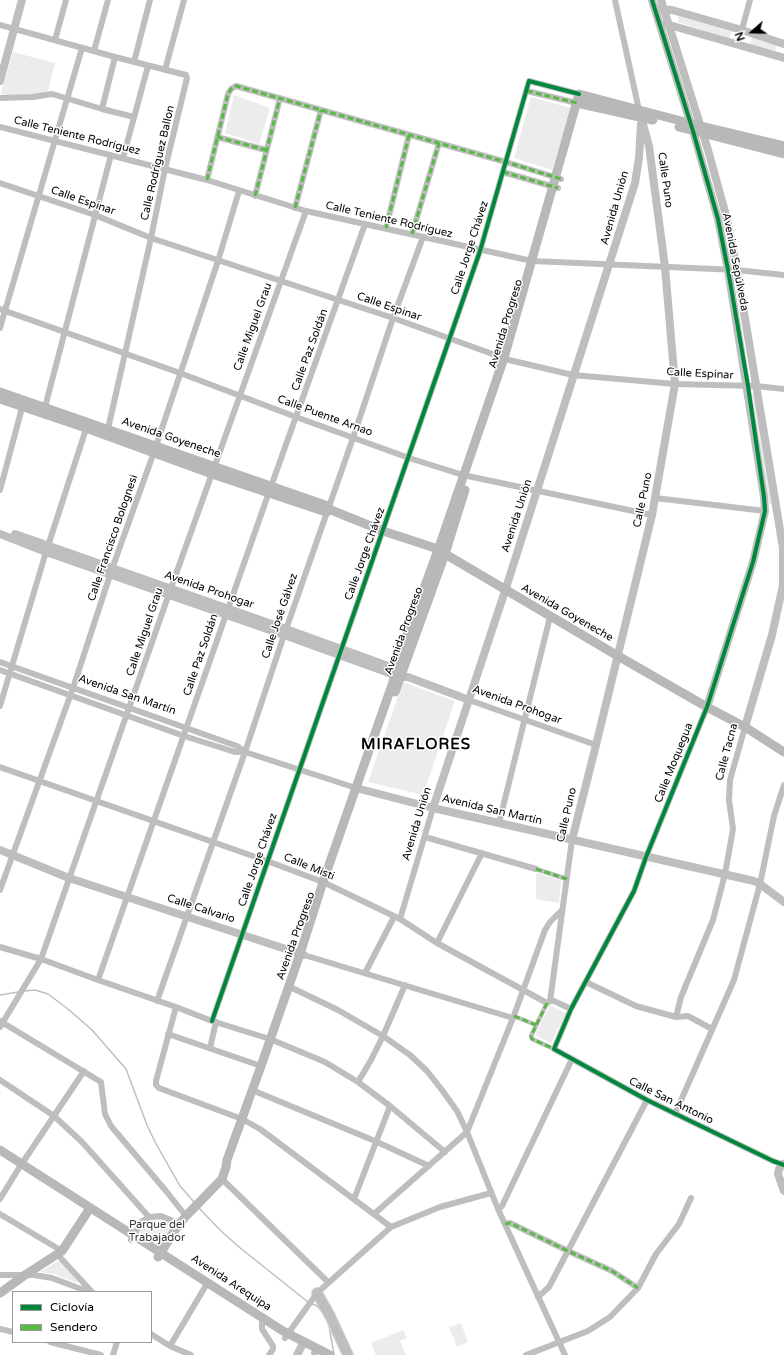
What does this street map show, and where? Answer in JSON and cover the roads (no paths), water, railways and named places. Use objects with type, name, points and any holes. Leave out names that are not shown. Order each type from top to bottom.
[{"type":"main road","points":[[581,99],[696,128],[784,154]]},
{"type":"main road","name":"Avenida Progreso","points":[[163,1257],[186,1215],[201,1202],[222,1179],[226,1167],[230,1162],[325,883],[400,674],[506,359],[581,99]]},
{"type":"main road","points":[[696,128],[784,146]]},
{"type":"main road","name":"Avenida Goyeneche","points":[[0,392],[23,404]]},
{"type":"main road","name":"Avenida Goyeneche","points":[[0,399],[44,410],[329,510],[441,552],[550,617],[707,707],[745,727],[784,752]]},
{"type":"main road","name":"Avenida Goyeneche","points":[[87,425],[108,429],[155,449]]},
{"type":"main road","name":"Avenida Progreso","points":[[254,1091],[272,1039]]},
{"type":"main road","name":"Avenida Arequipa","points":[[0,1150],[20,1166]]},
{"type":"main road","name":"Avenida Arequipa","points":[[0,1156],[20,1166],[207,1285],[286,1336],[300,1348],[316,1354]]},
{"type":"main road","points":[[0,1293],[59,1253],[89,1210]]},
{"type":"main road","name":"Avenida Arequipa","points":[[207,1285],[262,1324],[286,1336]]},
{"type":"main road","points":[[315,1296],[330,1316],[348,1355]]},
{"type":"main road","name":"Avenida Arequipa","points":[[300,1348],[330,1355]]},
{"type":"street","points":[[0,80],[22,0]]},
{"type":"street","points":[[56,40],[66,0]]},
{"type":"street","points":[[94,51],[108,0]]},
{"type":"street","points":[[134,62],[150,0]]},
{"type":"street","points":[[165,70],[184,0]]},
{"type":"street","name":"Calle Puno","points":[[548,1002],[572,840],[652,515],[676,384],[665,267],[649,146],[615,0]]},
{"type":"street","name":"Avenida Sepúlveda","points":[[652,0],[659,24],[674,57],[727,219],[733,270],[752,386],[765,511]]},
{"type":"street","name":"Avenida Sepúlveda","points":[[661,0],[669,25],[674,57]]},
{"type":"street","points":[[738,44],[750,0]]},
{"type":"street","points":[[655,10],[672,10],[784,44]]},
{"type":"street","points":[[659,24],[669,25],[784,58]]},
{"type":"street","name":"Calle Rodriguez Ballon","points":[[0,25],[114,58],[186,75],[188,79],[165,169],[108,429]]},
{"type":"street","points":[[0,328],[2,310],[56,140],[82,48]]},
{"type":"street","points":[[102,109],[114,58]]},
{"type":"street","points":[[123,158],[148,66]]},
{"type":"street","points":[[529,81],[581,99],[527,91],[529,81]]},
{"type":"street","points":[[207,180],[228,94],[231,89],[236,86],[506,162],[557,183]]},
{"type":"street","name":"Calle Jorge Chávez","points":[[210,1048],[214,1022],[242,934],[480,251],[527,91]]},
{"type":"street","points":[[0,98],[33,97],[51,94],[134,117]]},
{"type":"street","points":[[255,196],[280,98]]},
{"type":"street","points":[[295,208],[321,110]]},
{"type":"street","name":"Avenida Unión","points":[[365,973],[397,918],[425,837],[433,808],[505,590],[635,183],[639,158],[641,114]]},
{"type":"street","name":"Calle Teniente Rodríguez","points":[[0,126],[207,180],[306,211],[534,262],[733,270],[784,275]]},
{"type":"street","points":[[386,228],[409,135]]},
{"type":"street","points":[[217,138],[266,150]]},
{"type":"street","points":[[412,234],[439,143]]},
{"type":"street","points":[[44,410],[111,155]]},
{"type":"street","points":[[503,172],[557,183]]},
{"type":"street","name":"Calle Espinar","points":[[0,183],[95,215],[151,238],[393,318],[506,359],[573,375],[676,384],[752,386],[784,389]]},
{"type":"street","name":"Calle Francisco Bolognesi","points":[[0,890],[73,688],[111,572],[155,449],[218,261],[239,191]]},
{"type":"street","name":"Calle Miguel Grau","points":[[1,1023],[41,959],[169,592],[306,211]]},
{"type":"street","name":"Calle Paz Soldán","points":[[98,980],[270,489],[365,224]]},
{"type":"street","name":"Calle José Gálvez","points":[[157,1001],[329,510],[393,318],[423,237]]},
{"type":"street","name":"Calle Puente Arnao","points":[[2,310],[125,353],[409,458],[466,475],[652,515]]},
{"type":"street","name":"Avenida Sepúlveda","points":[[752,386],[781,514]]},
{"type":"street","points":[[0,490],[23,404]]},
{"type":"street","points":[[0,706],[47,549],[87,425]]},
{"type":"street","points":[[655,498],[781,514]]},
{"type":"street","name":"Calle Moquegua","points":[[554,1049],[571,1009],[634,891],[646,857],[707,707],[753,562],[765,511]]},
{"type":"street","name":"Calle Tacna","points":[[676,1017],[681,997],[713,920],[725,874],[733,829],[729,800],[730,780],[781,604],[783,585],[783,548],[781,514]]},
{"type":"street","name":"Avenida Prohogar","points":[[0,529],[47,549]]},
{"type":"street","name":"Avenida Prohogar","points":[[0,534],[285,632],[596,746]]},
{"type":"street","points":[[499,823],[550,617]]},
{"type":"street","name":"Avenida San Martín","points":[[0,662],[237,746],[245,752],[299,771],[359,789],[433,808],[754,881],[784,902]]},
{"type":"street","name":"Avenida San Martín","points":[[0,670],[184,736],[235,752],[245,752]]},
{"type":"street","name":"Calle Misti","points":[[0,767],[267,861],[325,883],[397,918],[437,944],[523,991],[548,1002],[554,1001],[571,1009]]},
{"type":"street","points":[[675,1114],[734,980],[760,884],[774,816],[784,785]]},
{"type":"street","points":[[425,837],[566,879]]},
{"type":"street","name":"Calle Calvario","points":[[0,850],[69,878],[275,946],[513,1017]]},
{"type":"street","points":[[437,944],[482,854]]},
{"type":"street","points":[[374,1214],[467,1132],[523,991],[544,930],[562,910]]},
{"type":"street","points":[[0,947],[41,959],[157,1001],[176,1006],[214,1022],[272,1039],[325,1062],[358,1082],[390,1106],[445,1152]]},
{"type":"street","points":[[586,982],[636,1006],[676,1017],[688,1016],[712,1029]]},
{"type":"street","points":[[358,1082],[372,1060],[404,985]]},
{"type":"street","points":[[290,987],[338,1010],[383,1036],[410,1055],[427,1071],[442,1090],[453,1106],[467,1132],[491,1193],[565,1355]]},
{"type":"street","points":[[548,1002],[531,1036],[532,1039],[554,1049]]},
{"type":"street","points":[[176,1006],[156,1085],[159,1088],[244,1120],[277,1141],[391,1227]]},
{"type":"street","points":[[513,1017],[536,1025]]},
{"type":"street","points":[[1,1023],[101,1082],[106,1114],[111,1126],[186,1215]]},
{"type":"street","points":[[168,1034],[262,1066]]},
{"type":"street","name":"Calle San Antonio","points":[[554,1049],[675,1114],[773,1161],[784,1163]]},
{"type":"street","points":[[498,1208],[502,1206],[572,1059]]},
{"type":"street","points":[[0,1199],[20,1166],[84,1071]]},
{"type":"street","points":[[0,1080],[54,1116],[82,1142],[149,1217]]},
{"type":"street","points":[[254,1091],[375,1141],[429,1166]]},
{"type":"street","points":[[538,1297],[549,1286],[647,1100]]},
{"type":"street","points":[[354,1199],[375,1141],[390,1106]]},
{"type":"street","points":[[784,1163],[782,1170],[784,1177]]},
{"type":"street","points":[[784,1163],[779,1169],[778,1174],[784,1191]]},
{"type":"street","points":[[222,1179],[328,1282]]},
{"type":"street","points":[[286,1336],[304,1310],[328,1282],[391,1227],[440,1207],[491,1193]]},
{"type":"street","points":[[526,1355],[588,1331],[610,1317],[638,1288],[656,1254],[679,1224],[691,1198]]},
{"type":"street","points":[[0,1214],[59,1253],[91,1291]]},
{"type":"street","points":[[132,1238],[141,1222],[149,1217],[161,1216],[180,1224]]},
{"type":"street","points":[[505,1224],[510,1223],[612,1270],[638,1288]]},
{"type":"street","points":[[0,1275],[25,1275],[52,1278],[86,1291]]},
{"type":"street","points":[[170,1346],[207,1285]]},
{"type":"street","points":[[262,1324],[262,1329],[273,1349],[269,1355]]},
{"type":"street","points":[[0,1329],[12,1332]]},
{"type":"street","points":[[152,1335],[170,1346],[191,1355]]},
{"type":"street","points":[[53,1343],[78,1352],[101,1355]]},
{"type":"street","points":[[113,1355],[117,1343]]},
{"type":"waterway","points":[[24,991],[35,990],[48,994],[68,1009],[92,1030],[126,1069],[155,1142],[180,1186],[194,1202]]},
{"type":"waterway","points":[[0,995],[18,992]]},
{"type":"waterway","points":[[199,1208],[239,1247],[308,1302]]},
{"type":"waterway","points":[[312,1304],[317,1306],[322,1312]]},
{"type":"waterway","points":[[329,1326],[334,1354]]},
{"type":"district","name":"MIRAFLORES","points":[[416,745]]},
{"type":"park label","name":"Parque del Trabajador","points":[[157,1231]]}]
